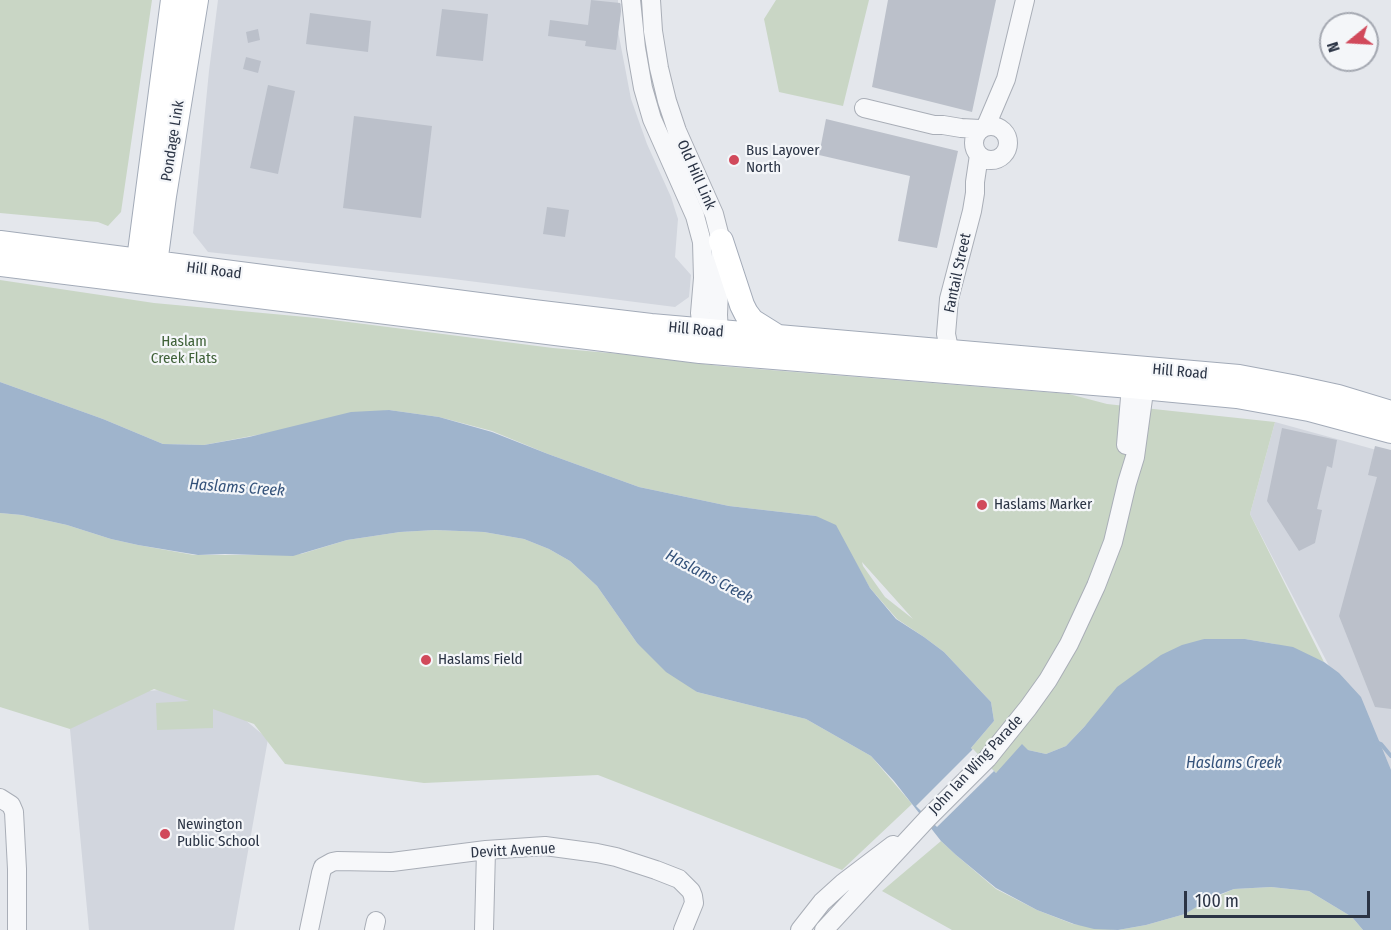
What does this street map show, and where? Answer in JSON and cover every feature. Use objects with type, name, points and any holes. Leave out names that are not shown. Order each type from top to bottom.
[{"type":"main road","name":"Pondage Link","points":[[146,272],[173,0]]},
{"type":"main road","name":"Pondage Link","points":[[146,272],[164,196],[195,0]]},
{"type":"main road","points":[[721,241],[746,313],[752,321],[778,338]]},
{"type":"main road","name":"Hill Road","points":[[0,243],[146,272]]},
{"type":"main road","name":"Hill Road","points":[[0,264],[146,272],[533,312],[651,326],[710,341],[964,373],[1139,378],[1239,377],[1304,389],[1375,415],[1391,431]]},
{"type":"main road","name":"Hill Road","points":[[710,341],[778,338],[950,353],[1139,378]]},
{"type":"main road","points":[[950,353],[964,373]]},
{"type":"street","name":"Old Hill Link","points":[[631,0],[643,88],[652,119],[695,216],[702,242],[703,278],[700,313],[710,341]]},
{"type":"street","name":"Old Hill Link","points":[[651,0],[653,31],[667,101],[677,131],[714,214],[721,241],[718,315],[710,341]]},
{"type":"street","name":"Fantail Street","points":[[950,353],[946,334],[949,299],[975,193],[981,187],[986,141],[1006,79],[1025,0]]},
{"type":"street","points":[[864,108],[934,125],[941,130],[986,141]]},
{"type":"street","name":"John Ian Wing Parade","points":[[824,930],[927,819],[987,759],[1048,680],[1069,644],[1096,586],[1113,542],[1135,457],[1139,378]]},
{"type":"street","points":[[0,798],[11,805],[14,812],[17,869],[8,889],[17,930]]},
{"type":"street","name":"John Ian Wing Parade","points":[[800,930],[822,902],[843,883],[927,819]]},
{"type":"street","name":"Devitt Avenue","points":[[309,930],[319,878],[323,867],[327,864],[337,861],[399,861],[486,850],[545,846],[597,853],[679,879],[691,891],[694,903],[683,930]]},
{"type":"street","points":[[484,930],[486,850]]},
{"type":"shaded area","points":[[218,0],[618,0],[618,3],[622,4],[618,31],[631,99],[678,219],[675,257],[691,275],[689,297],[675,307],[445,278],[208,252],[193,233]]},
{"type":"shaded area","points":[[1275,422],[1391,454],[1391,772],[1341,689],[1250,514]]},
{"type":"shaded area","name":"Newington Public School","points":[[174,689],[226,704],[268,739],[234,930],[89,930],[70,729],[79,720],[133,692]]},
{"type":"green space","points":[[0,0],[152,0],[121,212],[108,226],[98,222],[0,213]]},
{"type":"green space","points":[[776,0],[869,0],[843,106],[779,92],[764,19]]},
{"type":"green space","name":"Haslam Creek Flats","points":[[0,280],[154,303],[317,318],[553,348],[720,366],[1069,394],[1107,404],[1275,422],[1250,514],[1324,662],[1275,644],[1245,639],[1204,639],[1085,726],[1066,746],[1046,754],[1028,750],[996,773],[971,748],[994,721],[991,702],[944,652],[897,619],[870,588],[854,560],[816,516],[729,506],[639,487],[492,431],[439,417],[389,410],[204,445],[163,444],[103,419],[0,382]],"holes":[[[862,562],[913,619],[885,597]]]},
{"type":"green space","points":[[0,513],[22,515],[67,525],[111,539],[194,555],[301,554],[347,540],[400,532],[435,530],[484,532],[524,539],[570,561],[597,586],[637,643],[697,692],[806,719],[871,756],[912,804],[842,870],[598,775],[424,783],[285,764],[254,724],[213,709],[213,728],[157,730],[156,703],[189,701],[154,689],[70,729],[0,707]]},
{"type":"green space","points":[[941,841],[996,889],[1037,910],[1073,924],[1118,930],[952,930],[882,891]]},
{"type":"green space","points":[[1271,887],[1309,891],[1352,917],[1363,930],[1118,930],[1185,914],[1204,902],[1234,889]]},
{"type":"water","name":"Haslams Creek","points":[[0,382],[103,419],[163,444],[204,445],[249,437],[351,412],[389,410],[439,417],[492,432],[639,487],[729,506],[816,516],[836,525],[870,588],[896,619],[944,652],[991,702],[994,721],[971,748],[996,773],[1022,744],[1028,750],[1046,754],[1066,746],[1117,687],[1161,655],[1182,645],[1204,639],[1245,639],[1293,647],[1324,662],[1339,673],[1361,697],[1391,770],[1391,930],[1363,930],[1352,917],[1309,891],[1271,887],[1234,889],[1213,897],[1185,914],[1118,930],[1094,929],[1037,910],[996,888],[956,855],[941,841],[894,781],[871,756],[806,719],[697,692],[666,672],[637,643],[597,586],[570,561],[524,539],[484,532],[435,530],[400,532],[347,540],[293,556],[198,555],[138,545],[67,525],[22,515],[0,513]]},
{"type":"pier","points":[[973,749],[994,771],[937,827],[916,806]]},
{"type":"building","points":[[591,0],[620,3],[616,50],[585,46],[586,41],[548,36],[550,20],[588,25]]},
{"type":"building","points":[[888,0],[996,0],[972,112],[872,87]]},
{"type":"building","points":[[442,9],[488,14],[483,61],[436,56]]},
{"type":"building","points":[[310,13],[371,21],[368,52],[306,44]]},
{"type":"building","points":[[258,29],[260,40],[248,43],[246,32]]},
{"type":"building","points":[[246,57],[261,61],[258,73],[243,69]]},
{"type":"building","points":[[268,85],[295,91],[278,174],[250,168]]},
{"type":"building","points":[[354,116],[432,126],[421,218],[343,208]]},
{"type":"building","points":[[826,119],[958,151],[937,248],[898,241],[910,176],[819,155]]},
{"type":"building","points":[[547,207],[569,210],[565,237],[543,234]]},
{"type":"building","points":[[1282,428],[1337,440],[1332,468],[1327,466],[1317,509],[1322,510],[1315,543],[1299,551],[1267,501]]},
{"type":"building","points":[[1375,446],[1391,450],[1391,709],[1375,707],[1339,616],[1377,477],[1368,475]]},
{"type":"waterway","points":[[1376,742],[1381,744],[1391,756]]},
{"type":"place","name":"Bus Layover North","points":[[734,160]]},
{"type":"place","name":"Haslams Marker","points":[[982,505]]},
{"type":"place","name":"Haslams Field","points":[[426,660]]},
{"type":"place","name":"Newington Public School","points":[[165,834]]}]
